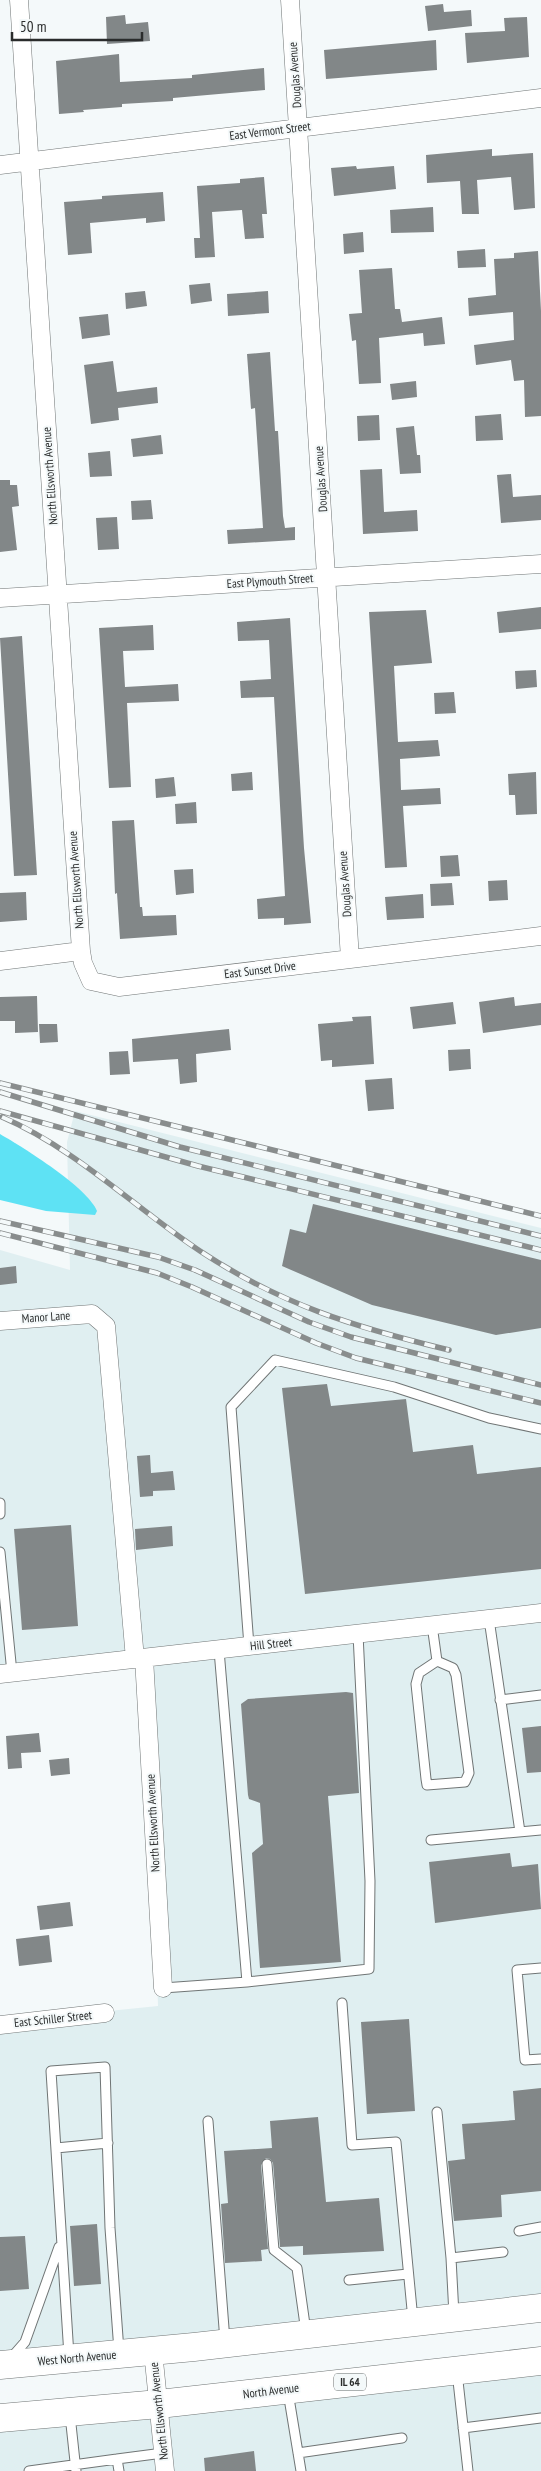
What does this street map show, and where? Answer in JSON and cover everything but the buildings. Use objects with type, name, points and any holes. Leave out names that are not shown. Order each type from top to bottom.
[{"type":"main road","points":[[153,2351],[541,2308]]},
{"type":"main road","name":"West North Avenue","points":[[3,2364],[153,2351]]},
{"type":"main road","name":"North Avenue","points":[[0,2418],[159,2404],[541,2361]]},
{"type":"street","name":"North Ellsworth Avenue","points":[[19,0],[81,952]]},
{"type":"street","name":"Douglas Avenue","points":[[290,0],[350,959]]},
{"type":"street","name":"East Vermont Street","points":[[0,165],[541,98]]},
{"type":"street","name":"East Plymouth Street","points":[[0,598],[541,564]]},
{"type":"street","name":"East Sunset Drive","points":[[81,952],[82,963],[91,981],[119,987],[541,936]]},
{"type":"street","points":[[0,961],[81,952]]},
{"type":"street","name":"North Ellsworth Avenue","points":[[92,1314],[106,1326],[139,1659],[163,1988]]},
{"type":"street","name":"Manor Lane","points":[[0,1321],[92,1314]]},
{"type":"street","name":"Hill Street","points":[[6,1674],[541,1613]]},
{"type":"street","name":"East Schiller Street","points":[[0,2025],[105,2013]]},
{"type":"street","name":"North Ellsworth Avenue","points":[[153,2351],[165,2471]]},
{"type":"lane","points":[[249,1646],[231,1407],[275,1360],[394,1387],[489,1418],[541,1429]]},
{"type":"lane","points":[[0,1503],[0,1514]]},
{"type":"lane","points":[[0,1552],[8,1629],[6,1674]]},
{"type":"lane","points":[[489,1619],[520,1832]]},
{"type":"lane","points":[[432,1626],[437,1661]]},
{"type":"lane","points":[[163,1988],[247,1982],[369,1969],[370,1881],[358,1634]]},
{"type":"lane","points":[[219,1650],[247,1982]]},
{"type":"lane","points":[[437,1661],[453,1668],[456,1675],[469,1773],[464,1782],[434,1786],[428,1785],[426,1778],[416,1684],[418,1673],[437,1661]]},
{"type":"lane","points":[[500,1700],[541,1695]]},
{"type":"lane","points":[[431,1840],[541,1830]]},
{"type":"lane","points":[[541,1968],[517,1970],[525,2060],[541,2059]]},
{"type":"lane","points":[[342,2003],[352,2145],[396,2142],[413,2323]]},
{"type":"lane","points":[[69,2358],[60,2244],[51,2071],[105,2067],[110,2228],[119,2354]]},
{"type":"lane","points":[[437,2112],[451,2258],[454,2318]]},
{"type":"lane","points":[[208,2121],[225,2344]]},
{"type":"lane","points":[[56,2148],[108,2143]]},
{"type":"lane","points":[[267,2164],[274,2250],[297,2268],[306,2334]]},
{"type":"lane","points":[[519,2231],[541,2227]]},
{"type":"lane","points":[[3,2364],[25,2342],[60,2244]]},
{"type":"lane","points":[[451,2258],[503,2252]]},
{"type":"lane","points":[[349,2280],[408,2274]]},
{"type":"lane","points":[[457,2370],[468,2471]]},
{"type":"lane","points":[[287,2389],[301,2471]]},
{"type":"lane","points":[[70,2412],[76,2468]]},
{"type":"lane","points":[[463,2428],[541,2418]]},
{"type":"lane","points":[[298,2453],[402,2438]]},
{"type":"lane","points":[[29,2471],[76,2468],[163,2453]]},
{"type":"lane","points":[[117,2460],[119,2471]]},
{"type":"shaded area","points":[[75,1111],[541,1228],[541,2303],[0,2361],[0,2022],[158,2006],[147,1652],[0,1668],[0,1250],[70,1270],[67,1142]]},
{"type":"shaded area","points":[[541,2366],[541,2471],[172,2471],[166,2411]]},
{"type":"shaded area","points":[[154,2410],[160,2471],[0,2471],[0,2422]]},
{"type":"water","points":[[0,1134],[39,1158],[81,1191],[91,1201],[97,1211],[95,1215],[46,1211],[0,1200]]},
{"type":"railway","points":[[0,1083],[541,1216]]},
{"type":"railway","points":[[0,1092],[180,1147],[541,1236]]},
{"type":"railway","points":[[0,1111],[198,1166],[541,1250]]},
{"type":"railway","points":[[2,1117],[55,1145],[200,1251],[260,1286],[290,1300],[350,1323],[449,1350]]},
{"type":"railway","points":[[0,1221],[158,1257],[195,1270],[309,1322],[351,1337],[541,1385]]},
{"type":"railway","points":[[0,1233],[157,1273],[316,1343],[356,1358],[541,1403]]}]
